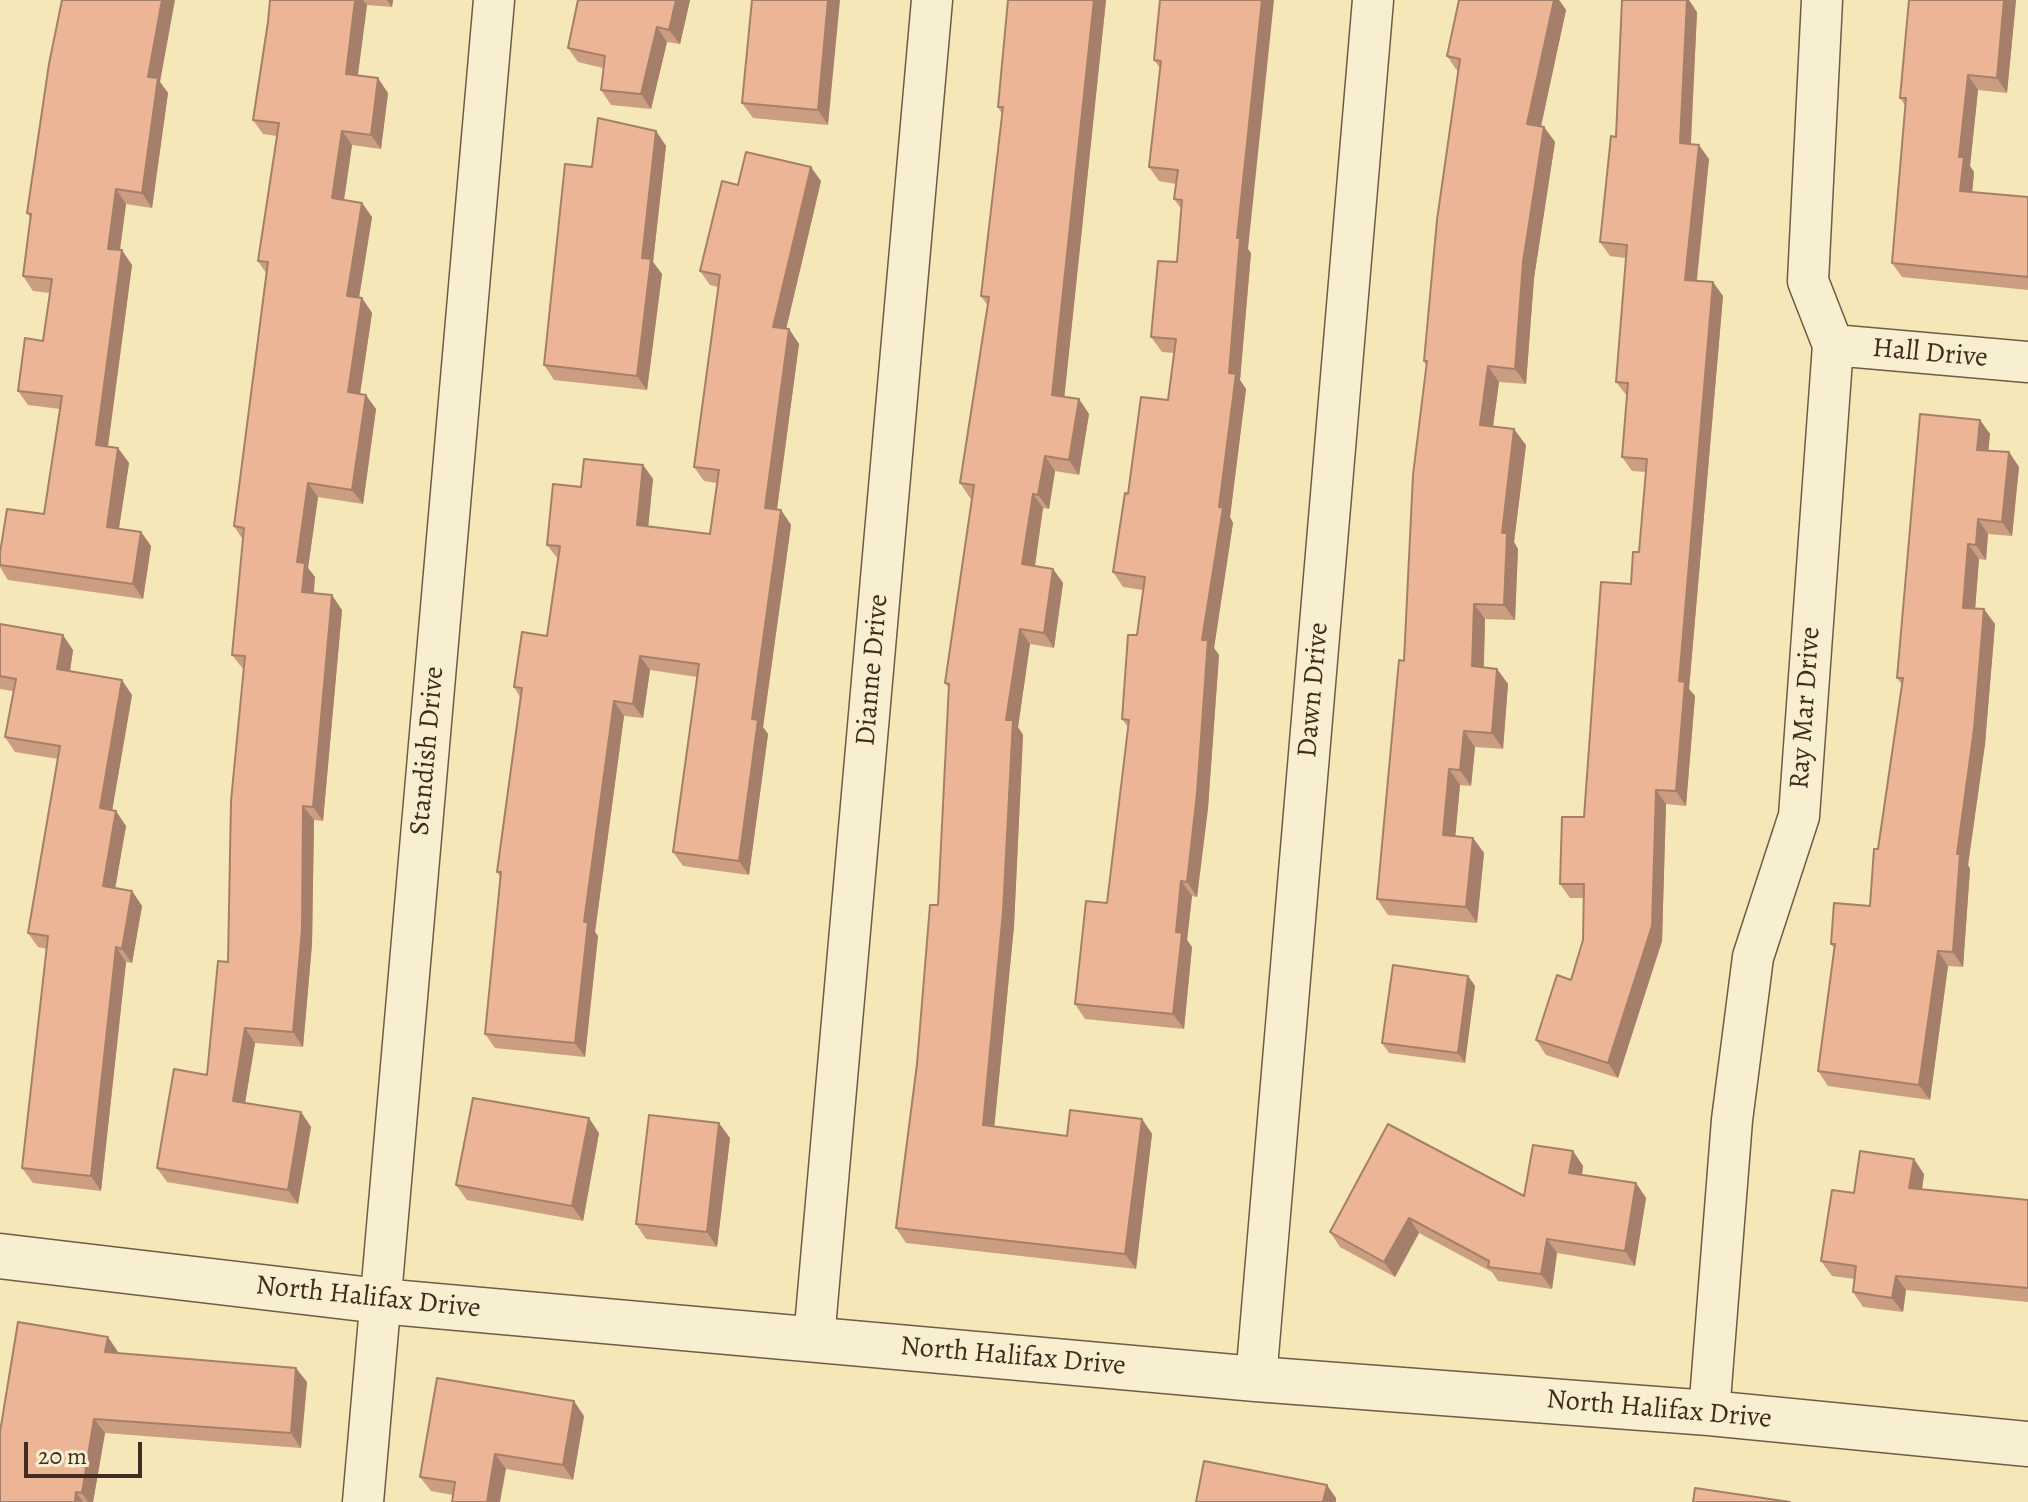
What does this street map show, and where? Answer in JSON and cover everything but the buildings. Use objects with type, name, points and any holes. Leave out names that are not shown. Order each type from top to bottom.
[{"type":"street","name":"Standish Drive","points":[[363,1502],[494,0]]},
{"type":"street","name":"Dianne Drive","points":[[814,1339],[932,0]]},
{"type":"street","name":"Dawn Drive","points":[[1256,1379],[1373,0]]},
{"type":"street","name":"Ray Mar Drive","points":[[1709,1413],[1732,1120],[1753,957],[1799,816],[1833,345],[1808,281],[1822,0]]},
{"type":"street","name":"Hall Drive","points":[[1833,345],[2028,362]]},
{"type":"street","name":"North Halifax Drive","points":[[0,1256],[380,1301],[1256,1379],[1709,1413],[2028,1444]]}]
